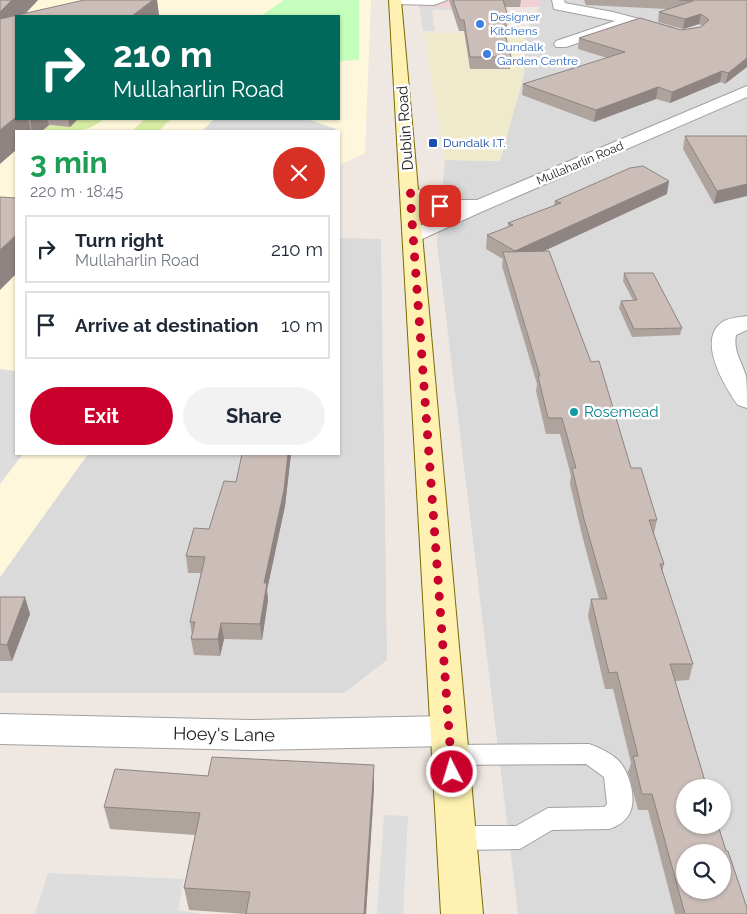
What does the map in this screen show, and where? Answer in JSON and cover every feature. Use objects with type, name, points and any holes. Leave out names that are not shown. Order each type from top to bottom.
[{"type":"main road","name":"Dublin Road","points":[[395,1],[462,914]]},
{"type":"street","points":[[558,0],[559,6],[567,9],[630,20],[683,35]]},
{"type":"street","points":[[561,44],[630,20]]},
{"type":"street","name":"Mullaharlin Road","points":[[410,193],[425,202],[453,208],[480,206],[747,91]]},
{"type":"street","points":[[413,236],[480,206]]},
{"type":"street","points":[[747,323],[729,326],[724,332],[721,341],[747,400]]},
{"type":"street","name":"Hoey's Lane","points":[[0,729],[250,735],[449,743]]},
{"type":"lane","points":[[395,1],[434,3],[443,0]]},
{"type":"lane","points":[[449,743],[589,754],[608,764],[619,780],[619,809],[609,818],[548,819],[520,837],[457,838]]},
{"type":"shaded area","points":[[0,0],[371,0],[365,153],[340,165],[340,130],[15,130],[15,455],[87,455],[0,577]]},
{"type":"shaded area","points":[[418,0],[538,0],[540,7],[419,7]]},
{"type":"shaded area","points":[[538,0],[747,0],[747,914],[518,914],[437,243],[445,160],[500,161],[524,74],[525,33],[540,7]]},
{"type":"shaded area","points":[[419,7],[481,7],[481,10],[432,10],[435,31],[423,31]]},
{"type":"shaded area","points":[[507,22],[508,33],[525,33],[524,74],[500,161],[445,160],[424,33],[468,33]]},
{"type":"shaded area","points":[[213,120],[310,120],[336,129],[335,130],[203,130]]},
{"type":"shaded area","points":[[340,238],[381,239],[387,660],[344,693],[0,693],[0,577],[87,455],[340,455]]},
{"type":"shaded area","points":[[0,369],[15,371],[15,455],[22,455],[0,484]]},
{"type":"shaded area","points":[[384,815],[408,816],[403,914],[377,914]]},
{"type":"shaded area","points":[[48,873],[184,879],[178,910],[203,914],[35,914]]},
{"type":"green space","points":[[284,0],[359,0],[359,60],[340,61],[340,15],[262,15]]},
{"type":"green space","points":[[78,120],[102,120],[94,126],[79,130],[45,130],[22,127],[26,124],[70,127]]},
{"type":"green space","points":[[144,120],[170,120],[160,130],[133,130]]},
{"type":"building","points":[[0,0],[12,0],[0,12]]},
{"type":"building","points":[[84,0],[153,0],[133,15],[18,15]]},
{"type":"building","points":[[453,0],[503,0],[508,16],[500,14],[511,57],[470,57],[464,20],[460,20]]},
{"type":"building","points":[[679,0],[747,0],[747,58],[728,73],[722,71],[672,92],[658,87],[596,110],[523,84],[625,52],[579,38],[640,18],[681,30],[701,27],[709,20],[701,14],[685,19],[659,12],[693,1]]},
{"type":"building","points":[[15,16],[15,118],[0,130],[0,19]]},
{"type":"building","points":[[685,136],[747,136],[747,184],[717,191]]},
{"type":"building","points":[[643,166],[669,181],[515,251],[487,235],[513,225],[508,223],[561,203],[555,201],[630,168]]},
{"type":"building","points":[[0,197],[15,198],[15,236],[0,250]]},
{"type":"building","points":[[549,251],[591,362],[599,361],[631,468],[641,468],[657,520],[649,520],[664,564],[660,564],[693,664],[670,664],[704,779],[676,779],[676,834],[721,834],[724,844],[676,844],[676,881],[652,794],[642,794],[633,756],[638,756],[617,672],[609,673],[591,599],[607,599],[584,519],[572,468],[576,468],[562,418],[548,418],[538,376],[540,376],[503,252]]},
{"type":"building","points":[[624,273],[653,273],[682,328],[634,329],[621,301],[637,300]]},
{"type":"building","points":[[242,455],[288,455],[284,490],[264,583],[267,583],[260,624],[221,623],[218,639],[191,639],[195,622],[190,622],[205,557],[186,556],[194,528],[209,529],[224,481],[236,482]]},
{"type":"building","points":[[0,597],[25,597],[7,645],[0,644]]},
{"type":"building","points":[[212,757],[374,765],[364,914],[246,914],[250,892],[184,888],[200,813],[104,807],[115,769],[208,776]]},
{"type":"building","points":[[731,860],[747,908],[747,914],[685,914],[681,899],[731,899]]},
{"type":"place","name":"Designer Kitchens","points":[[480,24]]},
{"type":"place","name":"Dundalk Garden Centre","points":[[487,54]]},
{"type":"place","name":"Dundalk I.T.","points":[[433,143]]},
{"type":"place","name":"Rosemead","points":[[574,412]]},
{"type":"route","points":[[440,206],[425,202],[410,193],[414,273],[452,772]]}]
